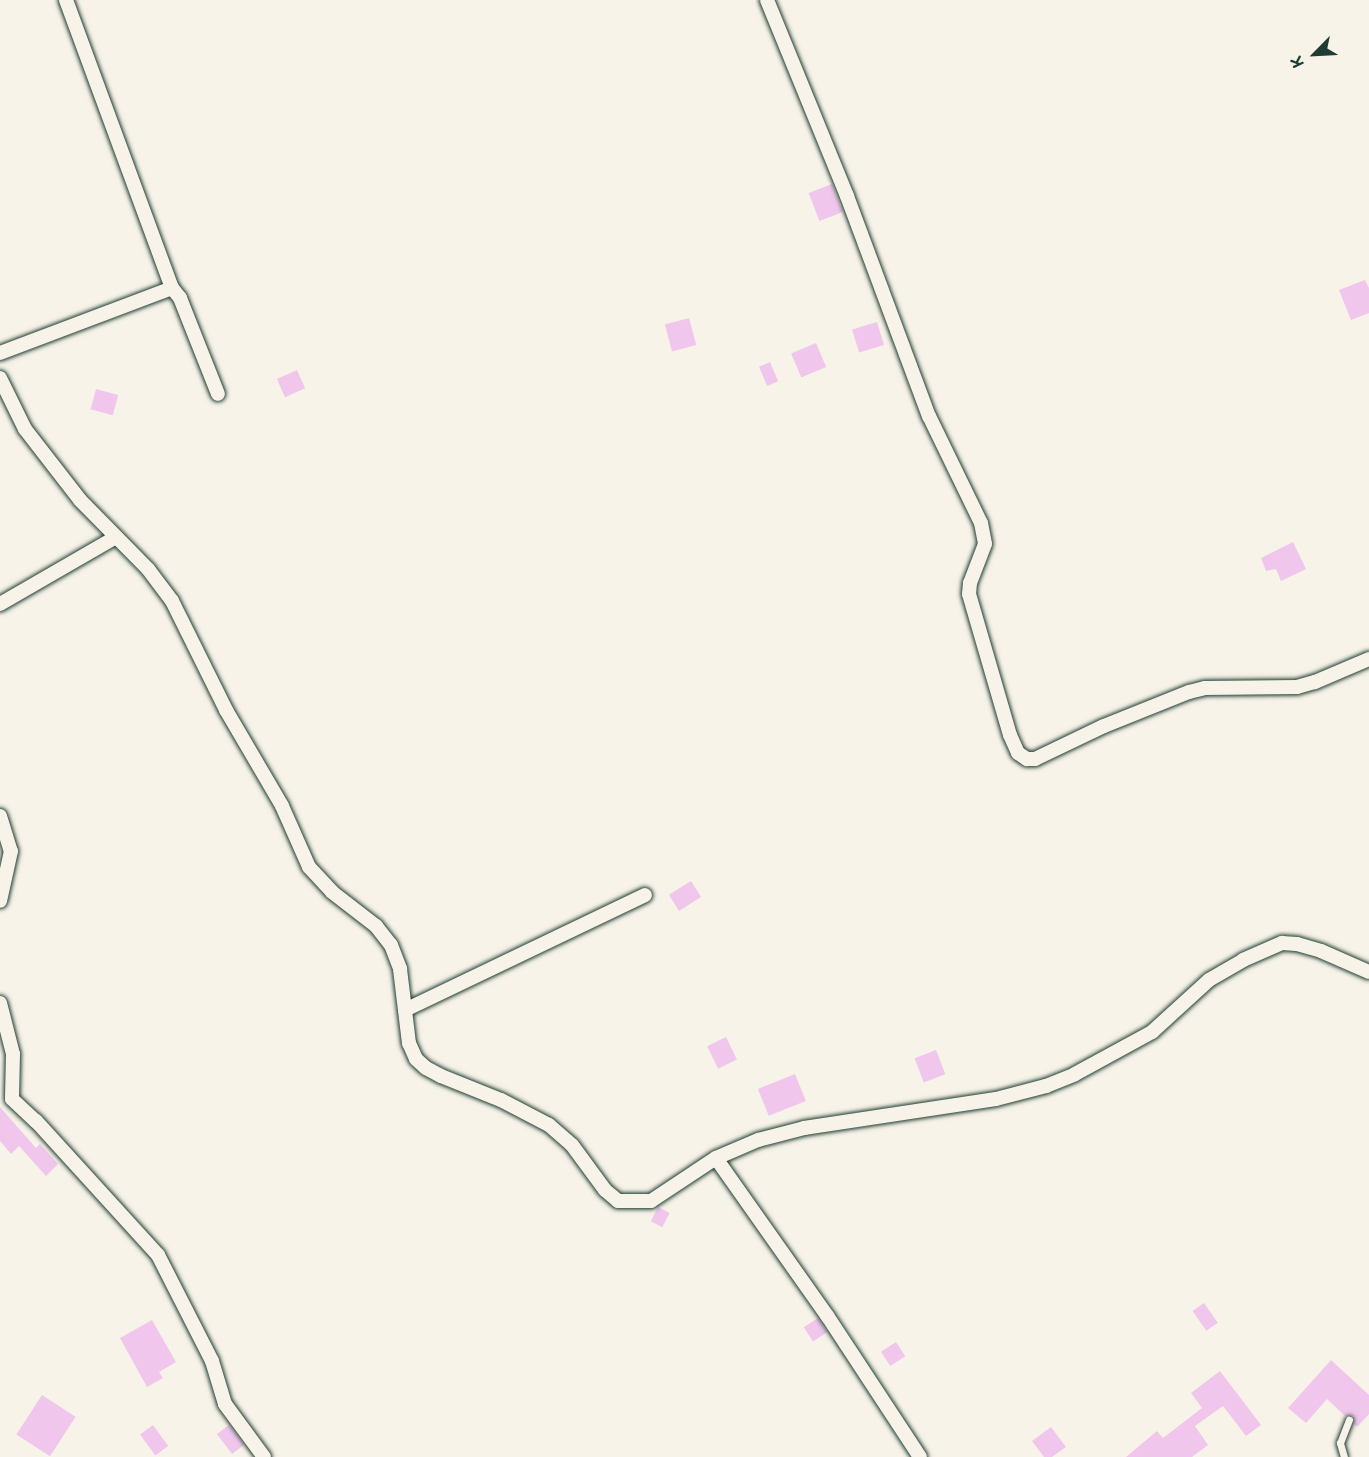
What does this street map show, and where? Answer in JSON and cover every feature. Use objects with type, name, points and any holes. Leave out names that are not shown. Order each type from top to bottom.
[{"type":"street","points":[[66,0],[172,288],[180,298],[218,394]]},
{"type":"street","points":[[767,0],[847,196],[929,416],[981,523],[985,544],[970,583],[969,594],[1010,735],[1018,753],[1027,759],[1035,759],[1104,726],[1189,692],[1205,688],[1297,687],[1315,682],[1369,659]]},
{"type":"street","points":[[0,352],[172,288]]},
{"type":"street","points":[[0,378],[25,429],[80,500],[148,569],[172,601],[226,710],[282,806],[309,867],[332,892],[376,926],[391,945],[400,969],[409,1043],[416,1059],[426,1068],[501,1100],[549,1125],[572,1145],[605,1190],[618,1201],[651,1201],[716,1158],[758,1140],[804,1128],[996,1099],[1046,1086],[1075,1074],[1152,1032],[1209,980],[1243,960],[1282,944],[1297,944],[1321,951],[1369,972]]},
{"type":"street","points":[[0,604],[116,537]]},
{"type":"street","points":[[0,816],[11,851],[0,901]]},
{"type":"street","points":[[405,1010],[645,895]]},
{"type":"street","points":[[0,1003],[13,1054],[12,1100],[36,1121],[158,1255],[212,1361],[225,1404],[261,1453],[246,1457]]},
{"type":"street","points":[[716,1158],[828,1317],[920,1457]]},
{"type":"lane","points":[[1344,1457],[1340,1443],[1349,1420]]},
{"type":"building","points":[[832,184],[843,212],[819,221],[809,193]]},
{"type":"building","points":[[1365,280],[1369,288],[1369,313],[1351,320],[1339,290]]},
{"type":"building","points":[[689,318],[696,345],[672,352],[665,324]]},
{"type":"building","points":[[877,322],[884,345],[859,353],[852,330]]},
{"type":"building","points":[[816,343],[826,367],[801,377],[791,354]]},
{"type":"building","points":[[770,362],[778,381],[767,386],[759,367]]},
{"type":"building","points":[[297,370],[305,388],[285,397],[277,379]]},
{"type":"building","points":[[96,389],[118,395],[113,415],[91,409]]},
{"type":"building","points":[[1293,542],[1306,569],[1281,581],[1276,569],[1266,571],[1261,558]]},
{"type":"building","points":[[691,881],[701,897],[679,911],[669,895]]},
{"type":"building","points":[[726,1037],[737,1059],[718,1069],[707,1046]]},
{"type":"building","points":[[936,1050],[945,1074],[924,1083],[915,1058]]},
{"type":"building","points":[[795,1074],[806,1101],[769,1116],[758,1089]]},
{"type":"building","points":[[0,1107],[36,1148],[40,1144],[58,1164],[46,1176],[19,1146],[11,1154],[0,1141]]},
{"type":"building","points":[[658,1207],[670,1213],[662,1227],[651,1221]]},
{"type":"building","points":[[1204,1303],[1218,1323],[1206,1331],[1193,1311]]},
{"type":"building","points":[[818,1318],[827,1332],[813,1342],[804,1327]]},
{"type":"building","points":[[152,1320],[176,1362],[159,1372],[163,1378],[147,1387],[120,1338]]},
{"type":"building","points":[[896,1342],[905,1356],[890,1366],[881,1352]]},
{"type":"building","points":[[1331,1360],[1369,1395],[1369,1414],[1357,1427],[1353,1416],[1345,1416],[1327,1399],[1306,1423],[1288,1408]]},
{"type":"building","points":[[1220,1371],[1261,1425],[1246,1436],[1223,1406],[1195,1426],[1208,1445],[1192,1457],[1126,1457],[1157,1431],[1163,1438],[1202,1408],[1191,1393]]},
{"type":"building","points":[[42,1395],[76,1417],[50,1456],[16,1434]]},
{"type":"building","points":[[153,1425],[168,1446],[155,1455],[140,1434]]},
{"type":"building","points":[[229,1425],[244,1445],[232,1454],[217,1434]]},
{"type":"building","points":[[1051,1427],[1066,1447],[1052,1457],[1044,1457],[1032,1441]]}]
